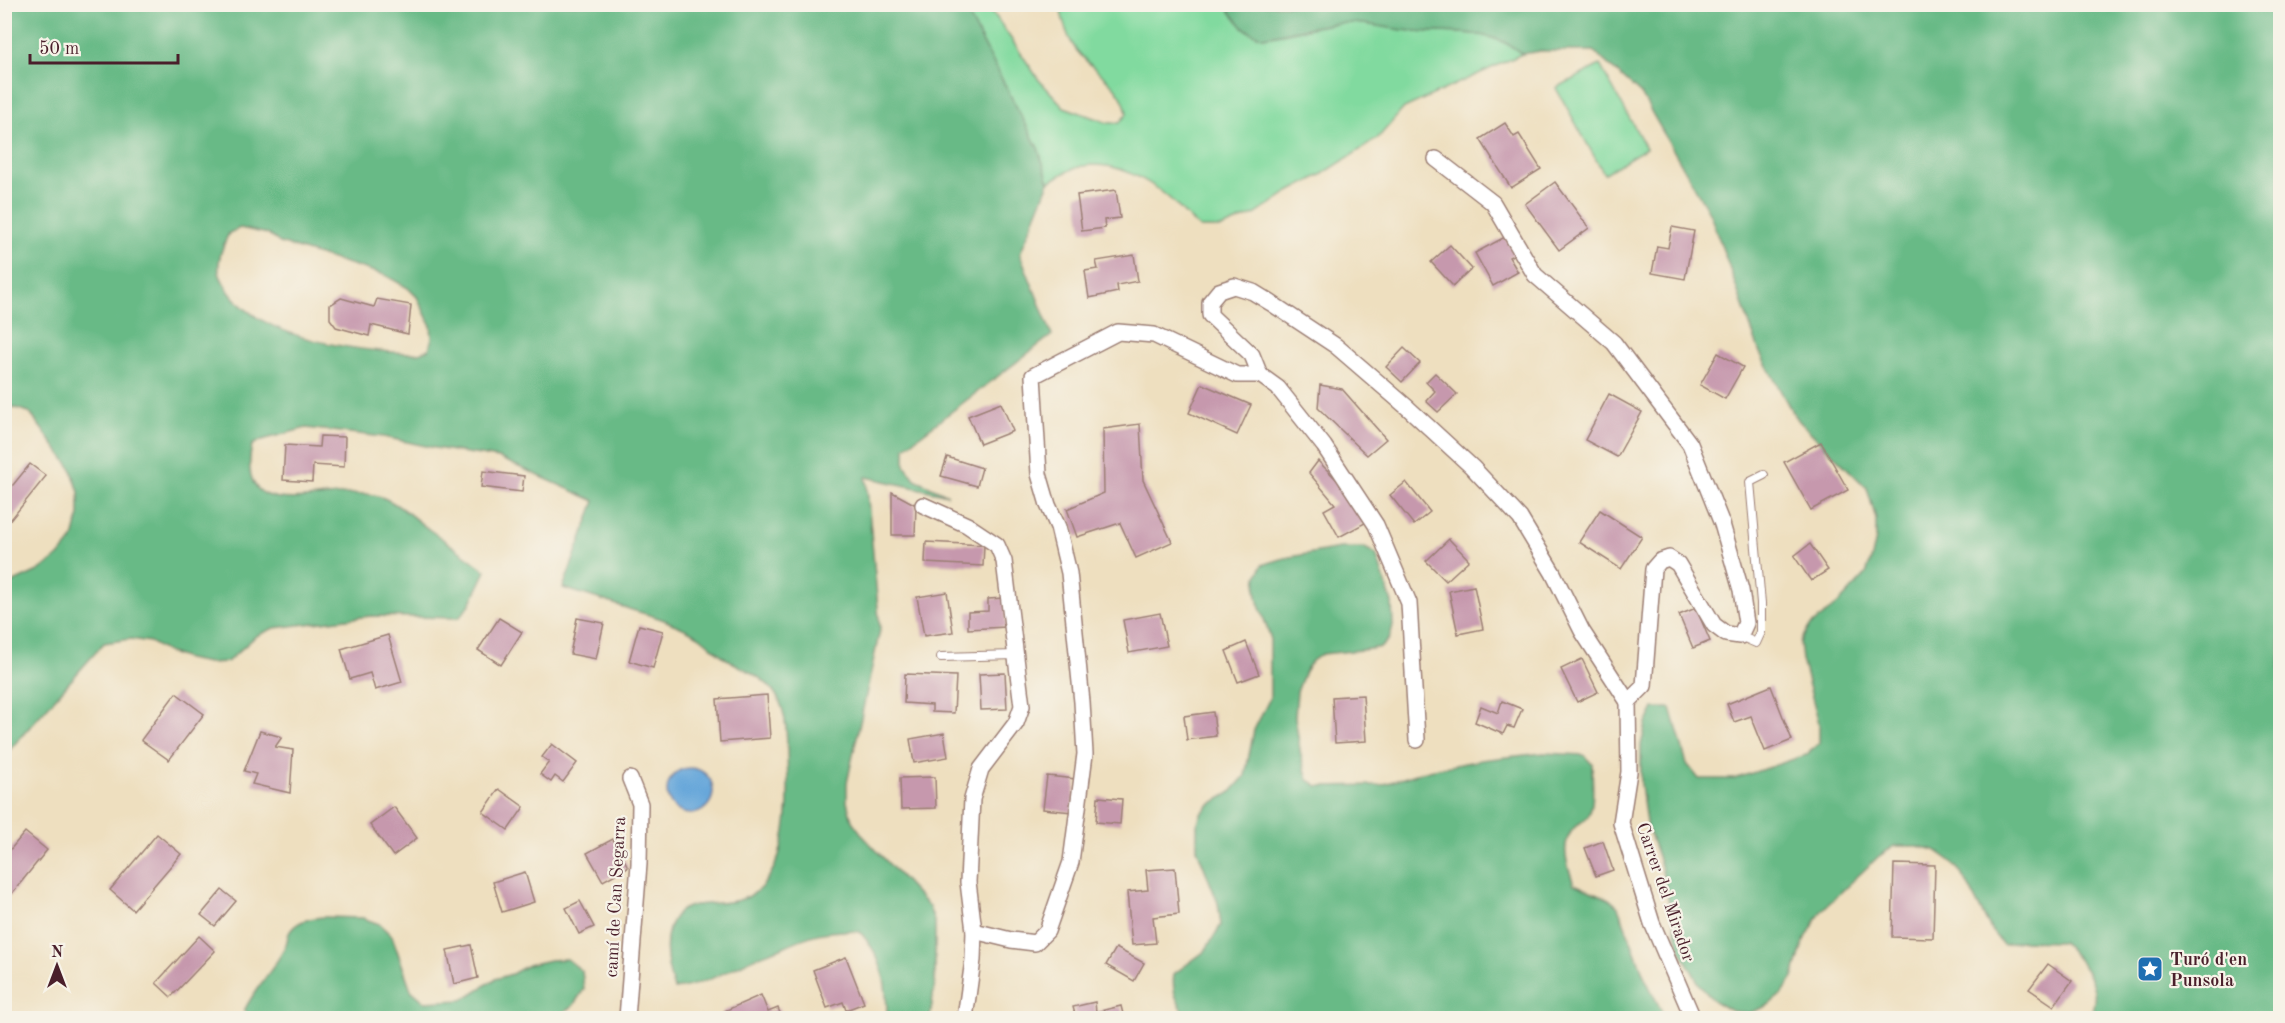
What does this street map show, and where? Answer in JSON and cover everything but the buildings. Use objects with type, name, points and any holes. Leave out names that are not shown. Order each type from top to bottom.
[{"type":"street","points":[[1417,740],[1409,603],[1376,525],[1324,446],[1278,388],[1260,375],[1252,356],[1210,315],[1210,302],[1219,291],[1234,286],[1253,292],[1336,346],[1472,466],[1520,518],[1553,573],[1582,631],[1628,702],[1644,686],[1653,569],[1660,561],[1669,558],[1678,564],[1714,626],[1726,634],[1740,636],[1746,624],[1741,590],[1722,524],[1690,444],[1614,343],[1536,275],[1493,203],[1436,159]]},
{"type":"street","points":[[974,931],[1035,943],[1047,931],[1071,862],[1085,754],[1069,573],[1058,526],[1048,505],[1039,474],[1033,376],[1118,332],[1154,335],[1237,375],[1260,375]]},
{"type":"street","points":[[923,506],[967,525],[997,545],[1004,561],[1022,706],[1017,723],[981,769],[972,799],[968,882],[974,931],[973,960],[965,1018]]},
{"type":"street","name":"Carrer del Mirador","points":[[1628,702],[1629,772],[1621,823],[1652,922],[1676,983],[1692,1017],[1695,1018]]},
{"type":"street","name":"camí de Can Segarra","points":[[627,1018],[639,864],[640,804],[630,779]]},
{"type":"lane","points":[[1740,636],[1756,643],[1761,632],[1761,603],[1750,482],[1764,475]]},
{"type":"lane","points":[[941,657],[1017,655]]},
{"type":"green space","points":[[5,4],[963,5],[1038,148],[1049,182],[1020,254],[1052,335],[905,447],[905,465],[915,479],[948,495],[866,477],[880,630],[847,783],[847,802],[852,821],[864,837],[929,907],[935,924],[935,982],[930,1018],[887,1018],[885,983],[879,962],[860,932],[839,931],[810,936],[709,979],[674,989],[666,951],[668,931],[677,914],[695,905],[731,902],[754,893],[771,873],[782,848],[787,820],[788,779],[787,738],[782,707],[774,691],[763,681],[728,660],[693,633],[657,617],[563,588],[595,501],[499,458],[384,437],[306,428],[252,445],[250,473],[259,490],[275,497],[296,499],[367,494],[386,499],[464,554],[486,571],[470,604],[459,618],[371,616],[274,628],[256,636],[227,662],[208,663],[187,659],[167,652],[150,642],[131,639],[104,643],[5,755],[5,586],[38,571],[59,556],[73,539],[79,515],[79,492],[71,468],[29,412],[5,405]],"holes":[[[240,228],[268,234],[280,243],[385,275],[408,288],[417,297],[431,326],[432,338],[429,349],[419,353],[407,353],[361,349],[311,340],[265,322],[245,309],[230,293],[221,278],[219,272],[221,252],[229,233]]]},
{"type":"green space","points":[[963,5],[988,5],[1039,80],[1064,107],[1108,123],[1119,123],[1127,114],[1124,103],[1113,85],[1087,62],[1073,45],[1066,31],[1060,5],[1225,5],[1246,29],[1263,37],[1329,24],[1358,23],[1412,31],[1455,32],[1484,36],[1510,45],[1522,54],[1404,108],[1377,139],[1256,214],[1221,228],[1200,228],[1160,191],[1140,178],[1118,169],[1095,165],[1083,166],[1069,170],[1049,182],[1038,148]]},
{"type":"green space","points":[[1225,5],[2280,5],[2280,1018],[2091,1018],[2095,997],[2092,983],[2081,964],[2062,942],[2020,941],[2003,945],[1991,930],[1964,877],[1952,862],[1935,850],[1917,846],[1894,846],[1878,857],[1822,910],[1803,943],[1793,978],[1782,994],[1767,1006],[1749,1013],[1731,1011],[1714,1001],[1701,987],[1680,950],[1660,862],[1646,823],[1641,785],[1641,745],[1646,724],[1654,708],[1671,708],[1687,764],[1699,779],[1734,779],[1806,755],[1819,743],[1819,723],[1802,660],[1800,642],[1810,626],[1839,603],[1866,574],[1876,538],[1876,519],[1867,488],[1799,421],[1789,406],[1760,353],[1710,214],[1641,94],[1593,51],[1541,51],[1522,54],[1510,45],[1484,36],[1455,32],[1412,31],[1353,23],[1324,25],[1263,37],[1246,29]]},
{"type":"green space","points":[[1600,65],[1646,148],[1604,174],[1556,88]]},
{"type":"green space","points":[[1340,548],[1365,548],[1376,554],[1392,603],[1393,626],[1389,639],[1381,647],[1322,654],[1312,661],[1305,671],[1297,692],[1295,717],[1301,756],[1308,780],[1318,786],[1381,785],[1429,770],[1481,760],[1544,753],[1584,755],[1592,764],[1592,803],[1589,815],[1575,827],[1567,840],[1566,854],[1569,869],[1574,884],[1609,899],[1618,907],[1645,978],[1665,1018],[1188,1018],[1174,992],[1174,974],[1205,951],[1221,925],[1218,903],[1197,849],[1197,825],[1201,814],[1209,805],[1230,793],[1245,776],[1254,730],[1270,698],[1270,636],[1258,602],[1257,577],[1262,565],[1285,558]]},
{"type":"green space","points":[[325,917],[363,918],[379,924],[392,936],[411,990],[425,1002],[462,1000],[495,979],[512,974],[528,965],[550,960],[567,959],[582,971],[584,989],[573,1006],[555,1018],[327,1018],[318,1011],[278,1019],[263,1019],[244,1011],[281,955],[294,926],[302,921]]},
{"type":"water","points":[[690,768],[706,775],[713,791],[706,807],[690,814],[674,807],[667,791],[674,775]]},
{"type":"place","name":"Turó d'en Punsola","points":[[2150,969]]}]
